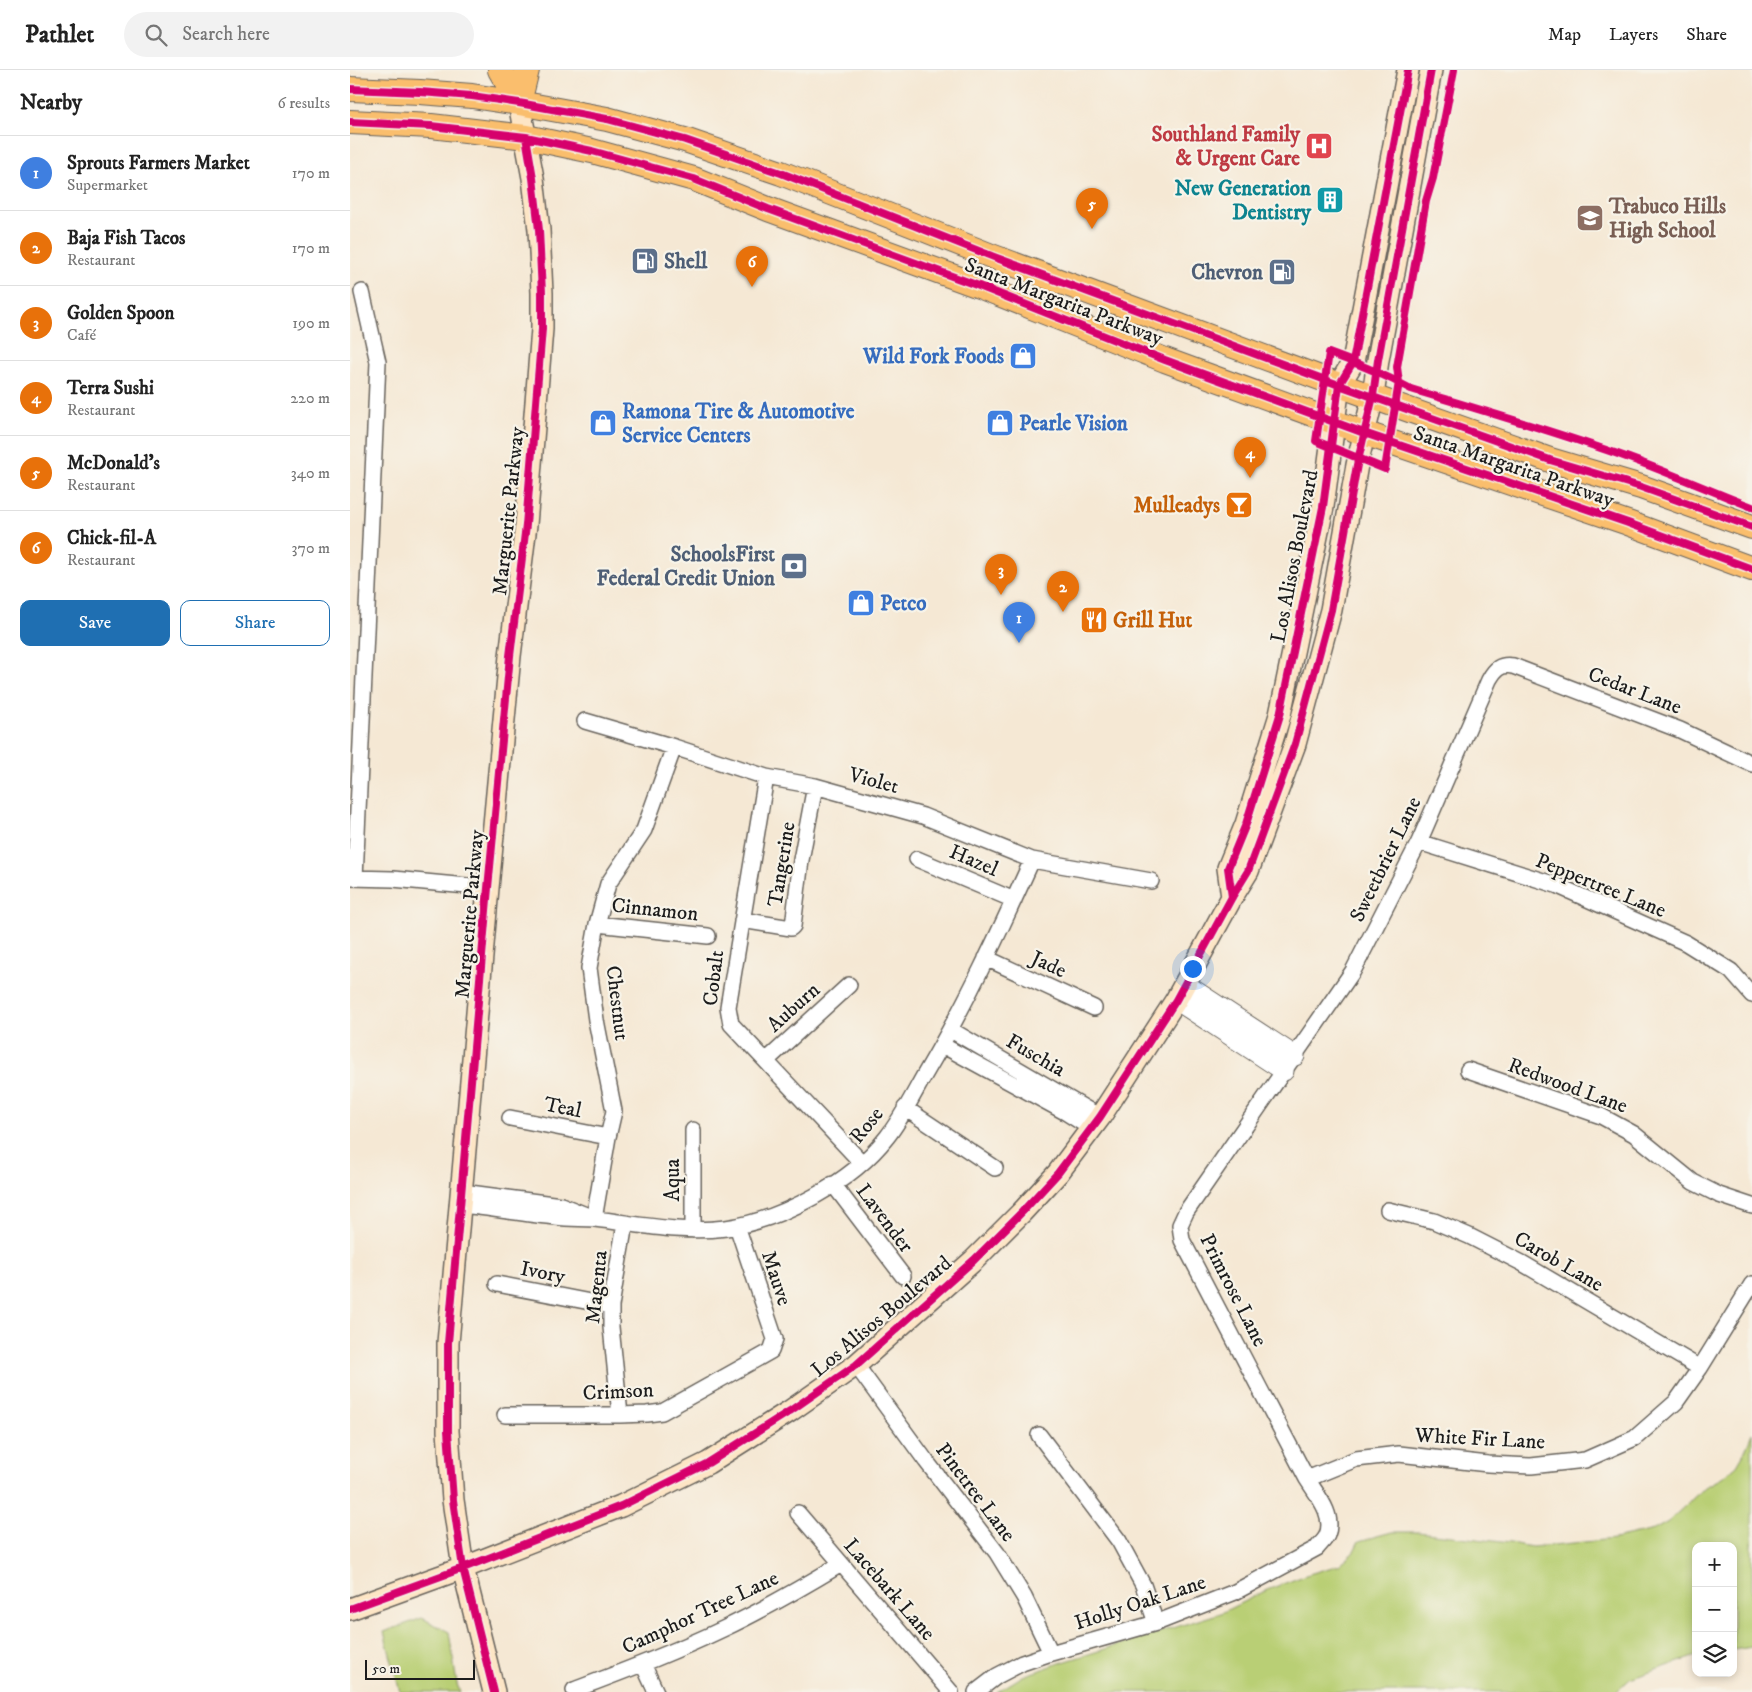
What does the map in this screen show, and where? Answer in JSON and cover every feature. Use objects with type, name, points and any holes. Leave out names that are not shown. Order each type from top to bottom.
[{"type":"main road","name":"Marguerite Parkway","points":[[494,1692],[464,1568],[453,1500],[448,1431],[448,1343],[488,888],[510,656],[526,525],[542,329],[539,230],[533,178],[519,103],[500,70]]},
{"type":"main road","name":"Marguerite Parkway","points":[[519,103],[527,70]]},
{"type":"main road","name":"Los Alisos Boulevard","points":[[1232,897],[1228,868],[1246,824],[1280,715],[1323,507],[1339,385],[1353,362],[1408,70]]},
{"type":"main road","name":"Los Alisos Boulevard","points":[[350,1609],[464,1568],[621,1506],[708,1463],[790,1411],[856,1365],[974,1260],[1058,1173],[1096,1123],[1181,992],[1248,871],[1295,744],[1331,610],[1364,433],[1373,396],[1432,70]]},
{"type":"main road","name":"Santa Margarita Parkway","points":[[350,89],[472,96],[519,103],[607,119],[685,140],[782,173],[1092,294],[1339,385],[1550,460],[1641,487],[1752,527]]},
{"type":"main road","name":"Santa Margarita Parkway","points":[[350,122],[431,126],[526,137],[592,151],[694,179],[979,286],[1165,360],[1364,433],[1628,523],[1752,570]]},
{"type":"street","points":[[362,292],[378,362],[352,878],[393,879],[488,888]]},
{"type":"street","name":"Cedar Lane","points":[[1500,667],[1513,666],[1680,730],[1752,764]]},
{"type":"street","name":"Sweetbrier Lane","points":[[1290,1063],[1353,971],[1419,842],[1488,680],[1494,671],[1500,667]]},
{"type":"street","name":"Violet","points":[[585,721],[766,777],[815,786],[923,816],[1032,860],[1151,881]]},
{"type":"street","name":"Chestnut","points":[[594,1219],[614,1111],[596,1020],[589,968],[608,884],[644,830],[674,747]]},
{"type":"street","name":"Cobalt","points":[[766,777],[728,1007],[731,1024],[862,1163]]},
{"type":"street","name":"Tangerine","points":[[742,920],[791,928],[793,926],[801,860],[815,786]]},
{"type":"street","name":"Peppertree Lane","points":[[1419,842],[1556,885],[1686,943],[1731,971],[1752,995]]},
{"type":"street","name":"Hazel","points":[[917,859],[1014,900]]},
{"type":"street","name":"Rose","points":[[461,1198],[561,1205],[594,1219],[625,1224],[693,1230],[737,1226],[801,1204],[862,1163],[887,1137],[951,1030],[1032,860]]},
{"type":"street","name":"Cinnamon","points":[[598,924],[708,936]]},
{"type":"street","name":"Jade","points":[[986,958],[1094,1008]]},
{"type":"street","name":"Auburn","points":[[766,1061],[849,985]]},
{"type":"street","points":[[1181,992],[1290,1063]]},
{"type":"street","name":"Fuschia","points":[[951,1030],[1096,1123]]},
{"type":"street","name":"Fuschia","points":[[942,1045],[1066,1112],[1096,1123]]},
{"type":"street","name":"Primrose Lane","points":[[1290,1063],[1186,1212],[1180,1225],[1182,1240],[1307,1479],[1326,1511],[1330,1524],[1327,1536],[1317,1548]]},
{"type":"street","name":"Redwood Lane","points":[[1468,1070],[1601,1116],[1634,1134],[1693,1182],[1719,1195],[1752,1206]]},
{"type":"street","points":[[905,1108],[995,1168]]},
{"type":"street","name":"Teal","points":[[510,1118],[608,1137]]},
{"type":"street","name":"Aqua","points":[[693,1130],[693,1230]]},
{"type":"street","name":"Lavender","points":[[833,1184],[903,1276]]},
{"type":"street","name":"Carob Lane","points":[[1388,1210],[1434,1221],[1469,1236],[1522,1263],[1700,1368]]},
{"type":"street","name":"Magenta","points":[[620,1415],[611,1327],[611,1306],[625,1224]]},
{"type":"street","name":"Mauve","points":[[737,1226],[775,1339],[774,1344]]},
{"type":"street","name":"Ivory","points":[[497,1284],[611,1306]]},
{"type":"street","name":"White Fir Lane","points":[[1307,1479],[1356,1459],[1398,1454],[1488,1464],[1531,1466],[1585,1460],[1635,1438],[1676,1402],[1700,1368],[1752,1284]]},
{"type":"street","name":"Crimson","points":[[505,1415],[620,1415],[662,1412],[771,1350],[774,1344]]},
{"type":"street","name":"Pinetree Lane","points":[[856,1365],[926,1461],[997,1553],[1024,1596],[1051,1653]]},
{"type":"street","points":[[1039,1435],[1119,1541],[1143,1585],[1156,1622]]},
{"type":"street","name":"Lacebark Lane","points":[[798,1512],[951,1692]]},
{"type":"street","name":"Holly Oak Lane","points":[[976,1692],[997,1676],[1022,1663],[1156,1622],[1235,1592],[1317,1548]]},
{"type":"street","name":"Camphor Tree Lane","points":[[574,1690],[643,1664],[724,1629],[841,1564]]},
{"type":"street","points":[[643,1664],[656,1692]]},
{"type":"green space","points":[[1752,1433],[1752,1647],[1737,1649],[1737,1542],[1692,1542],[1692,1657],[1630,1679],[1616,1692],[997,1692],[1023,1676],[1221,1613],[1267,1590],[1339,1565],[1353,1553],[1359,1541],[1392,1532],[1418,1532],[1532,1547],[1615,1539],[1654,1530],[1668,1522],[1705,1487],[1722,1478],[1737,1465]]},
{"type":"green space","points":[[422,1618],[449,1632],[457,1684],[460,1692],[400,1692],[384,1632]]},
{"type":"cycle path","points":[[1232,897],[1228,868],[1246,824],[1280,715],[1323,507],[1339,385],[1353,362],[1408,70]]},
{"type":"cycle path","points":[[350,1609],[463,1568],[621,1506],[708,1463],[790,1411],[856,1365],[974,1260],[1058,1173],[1100,1117],[1176,1000],[1248,871],[1295,744],[1331,610],[1357,465],[1373,396],[1431,70]]},
{"type":"cycle path","points":[[1454,70],[1433,178],[1426,201],[1397,367],[1399,382],[1385,469],[1316,441],[1329,353],[1371,370],[1391,379],[1401,384],[1411,389],[1602,448],[1752,507]]},
{"type":"cycle path","points":[[350,89],[472,96],[519,103],[607,119],[685,140],[781,173],[994,257],[1339,385],[1550,460],[1641,487],[1752,527]]},
{"type":"cycle path","points":[[350,122],[431,126],[526,137],[592,151],[694,179],[768,209],[979,286],[1165,360],[1364,433],[1628,523],[1752,569]]},
{"type":"cycle path","points":[[494,1692],[463,1568],[453,1500],[448,1431],[448,1343],[488,888],[510,656],[526,525],[542,329],[539,230],[526,137]]},
{"type":"place","name":"Southland Family & Urgent Care","points":[[1319,146]]},
{"type":"place","name":"New Generation Dentistry","points":[[1330,200]]},
{"type":"place","name":"Trabuco Hills High School","points":[[1590,218]]},
{"type":"place","name":"McDonald's","points":[[1092,229]]},
{"type":"place","name":"Shell","points":[[645,261]]},
{"type":"place","name":"Chevron","points":[[1282,272]]},
{"type":"place","name":"Chick-fil-A","points":[[752,287]]},
{"type":"place","name":"Wild Fork Foods","points":[[1023,356]]},
{"type":"place","name":"Ramona Tire & Automotive Service Centers","points":[[603,423]]},
{"type":"place","name":"Pearle Vision","points":[[1000,423]]},
{"type":"place","name":"Terra Sushi","points":[[1250,478]]},
{"type":"place","name":"Mulleadys","points":[[1239,505]]},
{"type":"place","name":"SchoolsFirst Federal Credit Union","points":[[794,566]]},
{"type":"place","name":"Golden Spoon","points":[[1001,595]]},
{"type":"place","name":"Petco","points":[[861,603]]},
{"type":"place","name":"Baja Fish Tacos","points":[[1063,612]]},
{"type":"place","name":"Grill Hut","points":[[1094,620]]},
{"type":"place","name":"Sprouts Farmers Market","points":[[1019,643]]}]
